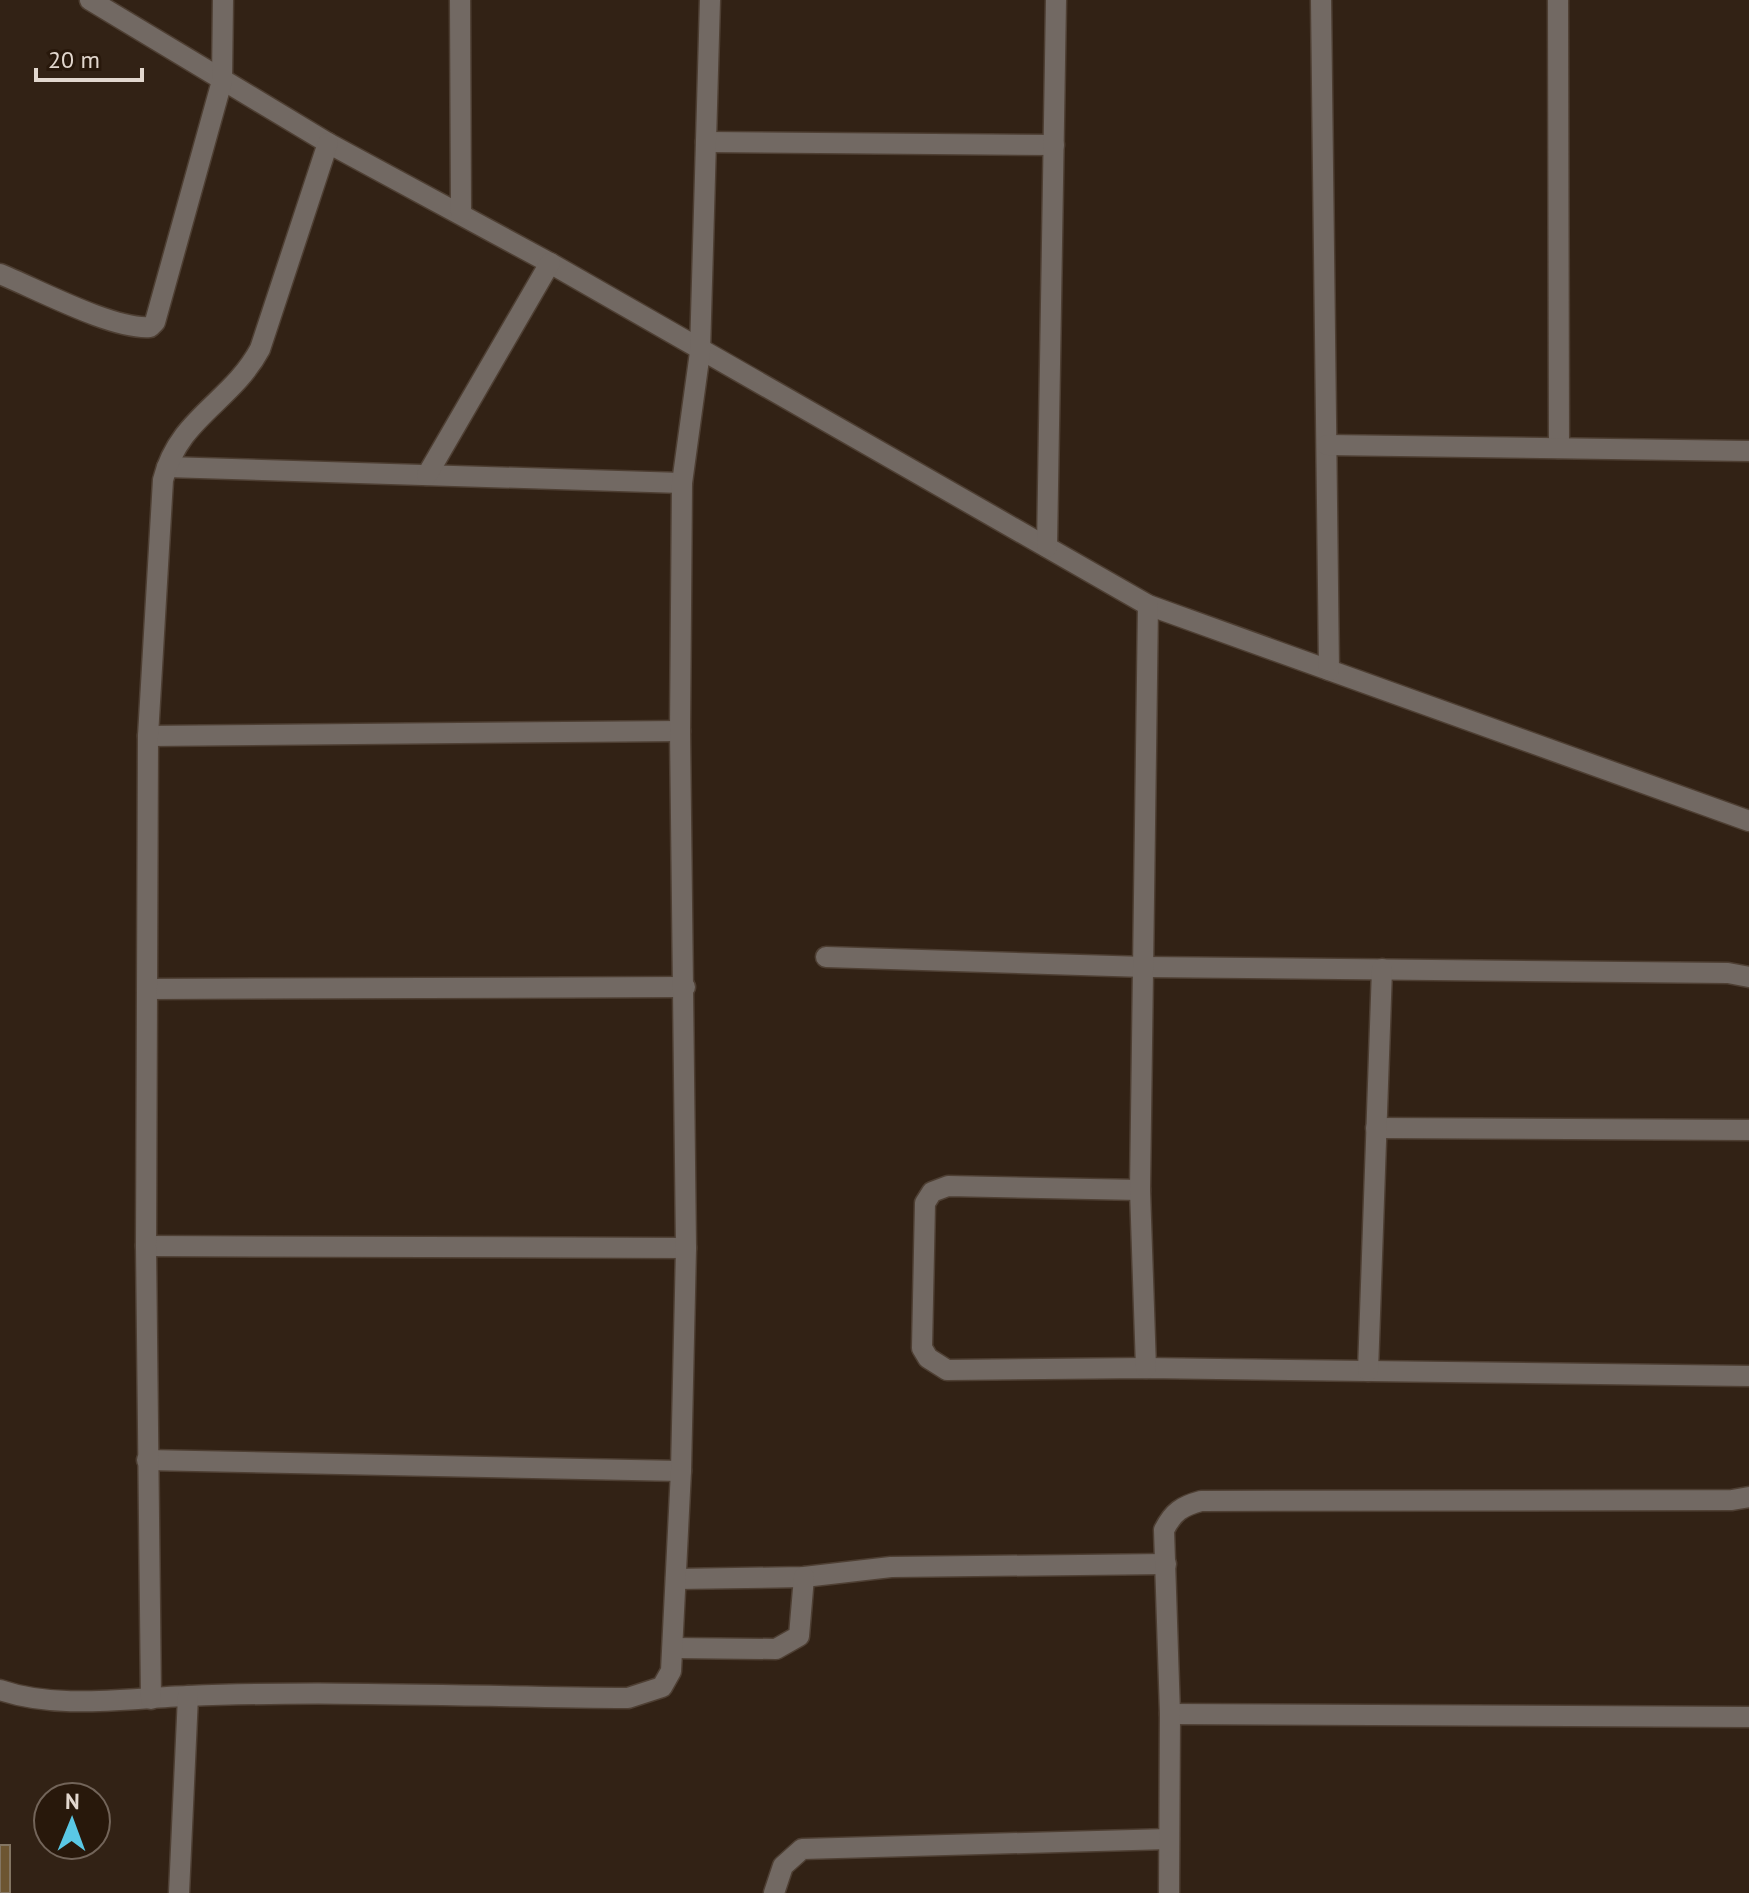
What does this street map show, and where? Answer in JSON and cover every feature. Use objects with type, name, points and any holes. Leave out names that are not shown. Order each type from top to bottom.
[{"type":"street","points":[[90,0],[328,143],[550,263],[700,352],[1148,605],[1749,821]]},
{"type":"street","points":[[0,274],[120,323],[150,327],[155,322],[222,81],[223,0]]},
{"type":"street","points":[[460,0],[461,213]]},
{"type":"street","points":[[0,1690],[23,1698],[628,1698],[662,1687],[671,1671],[681,1471],[686,1248],[680,731],[682,483],[700,352],[710,0]]},
{"type":"street","points":[[1047,547],[1056,0]]},
{"type":"street","points":[[1321,0],[1329,670]]},
{"type":"street","points":[[1558,0],[1559,448]]},
{"type":"street","points":[[706,142],[1054,145]]},
{"type":"street","points":[[151,1699],[146,1246],[148,736],[167,467],[177,440],[249,370],[260,349],[328,143]]},
{"type":"street","points":[[427,475],[550,263]]},
{"type":"street","points":[[1327,445],[1749,451]]},
{"type":"street","points":[[167,467],[682,483]]},
{"type":"street","points":[[1146,1368],[1140,1190],[1148,605]]},
{"type":"street","points":[[148,736],[680,731]]},
{"type":"street","points":[[826,957],[1145,967],[1728,973],[1749,977]]},
{"type":"street","points":[[1368,1371],[1382,969]]},
{"type":"street","points":[[148,989],[685,987]]},
{"type":"street","points":[[1376,1128],[1749,1130]]},
{"type":"street","points":[[1140,1190],[948,1186],[932,1192],[925,1203],[922,1348],[928,1358],[947,1370],[1146,1368],[1749,1376]]},
{"type":"street","points":[[146,1246],[686,1248]]},
{"type":"street","points":[[147,1460],[681,1471]]},
{"type":"street","points":[[1169,1893],[1170,1714],[1164,1530],[1172,1515],[1185,1505],[1201,1501],[1732,1500],[1749,1497]]},
{"type":"street","points":[[676,1579],[804,1577],[891,1567],[1166,1564]]},
{"type":"street","points":[[673,1648],[776,1649],[799,1636],[804,1577]]},
{"type":"street","points":[[179,1893],[188,1696]]},
{"type":"street","points":[[1170,1714],[1749,1717]]},
{"type":"street","points":[[774,1893],[783,1866],[802,1849],[1169,1839]]},
{"type":"building","points":[[0,1845],[10,1845],[10,1893],[0,1893]]}]
